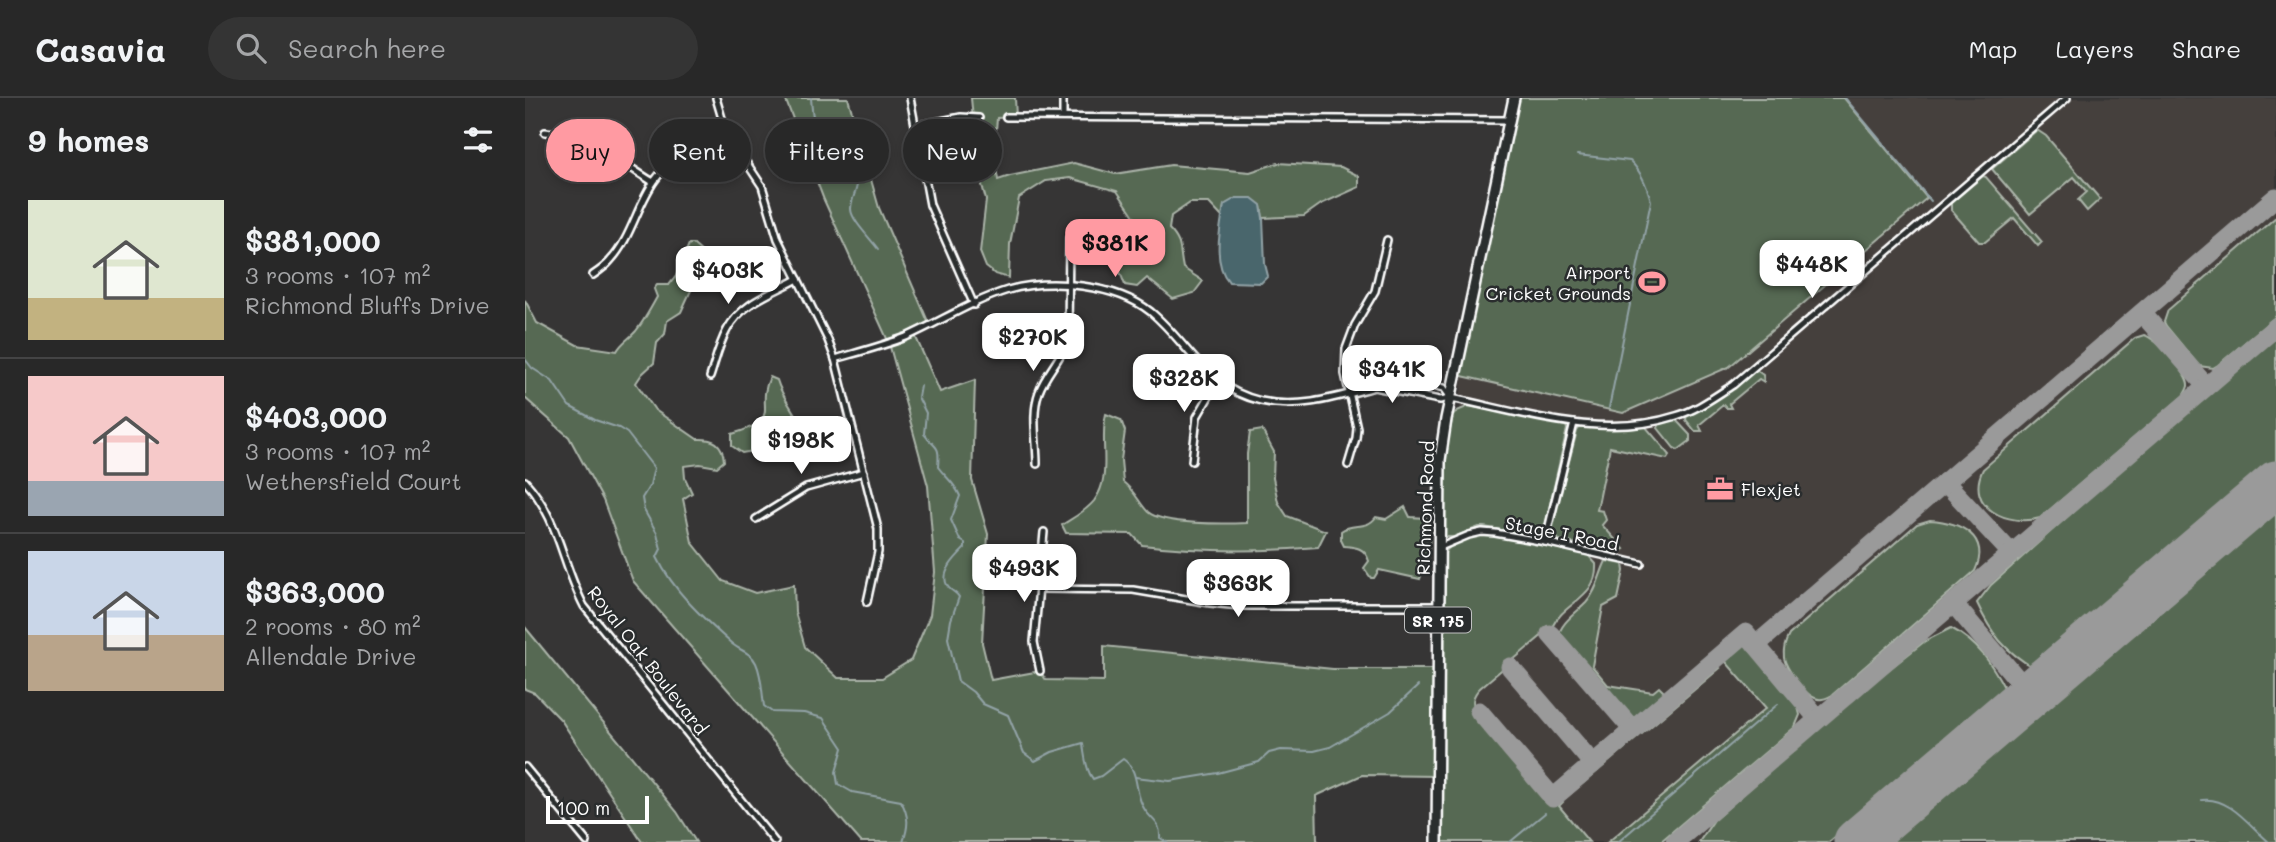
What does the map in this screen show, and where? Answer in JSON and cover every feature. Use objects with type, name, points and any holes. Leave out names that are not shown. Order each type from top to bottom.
[{"type":"main road","name":"Richmond Road","points":[[1437,842],[1440,460],[1514,98]]},
{"type":"street","points":[[716,98],[722,119]]},
{"type":"street","points":[[910,98],[915,119]]},
{"type":"street","points":[[1063,98],[1063,117]]},
{"type":"street","points":[[2052,98],[2058,106]]},
{"type":"street","points":[[1374,387],[1440,400],[1451,398],[1574,423],[1614,426],[1649,423],[1700,407],[1733,385],[2067,98]]},
{"type":"street","points":[[1006,117],[1510,120]]},
{"type":"street","points":[[950,119],[979,118]]},
{"type":"street","points":[[545,132],[586,140],[649,179]]},
{"type":"street","points":[[751,170],[762,186],[778,239],[821,324],[835,359],[879,536],[867,602]]},
{"type":"street","points":[[593,275],[610,262],[618,251],[653,182]]},
{"type":"street","points":[[927,182],[932,209],[974,304]]},
{"type":"street","points":[[1037,464],[1037,401],[1044,381],[1066,344],[1069,325],[1069,238]]},
{"type":"street","points":[[1348,465],[1357,433],[1345,365],[1346,349],[1355,325],[1375,290],[1387,240]]},
{"type":"street","points":[[710,377],[723,337],[737,316],[758,300],[798,279]]},
{"type":"street","points":[[835,359],[908,336],[1001,292],[1022,287],[1088,286],[1106,290],[1143,307],[1162,323],[1195,362],[1218,381],[1244,396],[1282,404],[1309,404],[1384,383],[1402,381],[1444,388],[1451,398]]},
{"type":"street","points":[[1192,461],[1197,417],[1218,381]]},
{"type":"street","points":[[1545,542],[1574,423]]},
{"type":"street","points":[[755,519],[806,488],[864,472]]},
{"type":"street","name":"Royal Oak Boulevard","points":[[526,486],[545,507],[584,606],[775,842]]},
{"type":"street","points":[[1040,671],[1034,642],[1044,532]]},
{"type":"street","name":"Stage I Road","points":[[1438,548],[1482,532],[1545,542],[1641,564]]},
{"type":"street","points":[[1039,589],[1133,590],[1240,606],[1438,606]]},
{"type":"street","points":[[525,767],[587,842]]},
{"type":"shaded area","points":[[1844,98],[2276,98],[2276,842],[1457,842],[1456,484],[1462,376],[1623,413],[1927,198]]},
{"type":"green space","points":[[785,98],[848,98],[854,119],[793,119]]},
{"type":"green space","points":[[971,98],[1015,98],[1016,117],[973,119]]},
{"type":"green space","name":"Airport Cricket Grounds","points":[[1514,98],[1844,98],[1927,198],[1729,367],[1623,413],[1462,376],[1456,374]]},
{"type":"green space","points":[[2037,130],[2046,136],[2100,199],[2087,211],[2078,200],[2087,192],[2074,177],[2030,214],[1992,169]]},
{"type":"green space","points":[[1074,163],[1115,174],[1171,165],[1250,172],[1278,163],[1341,167],[1359,176],[1359,187],[1321,204],[1304,216],[1263,218],[1261,206],[1224,206],[1222,217],[1209,203],[1190,203],[1171,216],[1169,229],[1179,243],[1183,268],[1203,281],[1194,293],[1173,299],[1147,278],[1137,287],[1125,285],[1120,272],[1120,257],[1136,238],[1138,222],[1117,191],[1070,178],[1046,181],[1019,198],[1010,244],[1009,278],[995,274],[986,267],[980,252],[986,200],[981,182],[1002,182],[1002,179],[1010,176]]},
{"type":"green space","points":[[1983,176],[2042,242],[2038,246],[2014,218],[1985,242],[1979,242],[1951,210],[1951,203]]},
{"type":"green space","points":[[817,182],[872,182],[879,208],[930,326],[914,333],[940,392],[975,380],[972,480],[988,534],[982,643],[991,680],[1040,671],[1046,680],[1104,681],[1104,646],[1333,669],[1437,669],[1437,776],[1362,775],[1316,796],[1317,840],[1320,842],[861,842],[633,581],[603,500],[569,437],[525,398],[525,300],[537,323],[577,345],[617,351],[636,331],[647,314],[657,297],[654,289],[657,285],[669,285],[676,276],[689,244],[693,244],[714,263],[712,267],[699,273],[681,312],[667,321],[665,334],[657,343],[654,363],[636,383],[655,410],[697,439],[708,439],[722,450],[724,461],[717,467],[700,464],[684,466],[685,478],[692,493],[683,499],[692,542],[723,581],[755,593],[794,585],[795,612],[805,647],[838,678],[882,678],[911,660],[930,615],[935,572],[928,486],[889,343]]},
{"type":"green space","points":[[2276,217],[2276,316],[2218,365],[2213,368],[2199,366],[2166,326],[2164,322],[2168,310]]},
{"type":"green space","points":[[2144,335],[2178,365],[2188,386],[2183,396],[2040,518],[2015,520],[1993,512],[1980,494],[1979,483],[1983,469],[2135,338]]},
{"type":"green space","points":[[2276,337],[2276,461],[2034,668],[2015,655],[1994,633],[1977,603],[1991,585],[2122,468]]},
{"type":"green space","points":[[1755,369],[1763,375],[1764,382],[1759,379],[1729,404],[1731,408],[1723,405],[1699,425],[1702,431],[1695,431],[1686,420],[1687,413]]},
{"type":"green space","points":[[770,377],[777,380],[807,442],[796,443],[780,435],[770,439],[776,453],[774,455],[753,451],[742,453],[732,446],[732,434],[758,423],[763,417]]},
{"type":"green space","points":[[1469,406],[1566,426],[1545,527],[1543,532],[1536,536],[1479,527],[1454,537],[1445,537],[1442,531],[1445,452],[1453,416],[1457,411]]},
{"type":"green space","points":[[1106,414],[1121,420],[1125,431],[1121,460],[1123,482],[1148,512],[1180,521],[1247,523],[1247,454],[1250,432],[1262,430],[1274,452],[1273,478],[1278,502],[1287,516],[1326,531],[1318,547],[1187,549],[1142,545],[1132,534],[1066,533],[1062,525],[1087,508],[1100,491],[1104,470]]},
{"type":"green space","points":[[1675,419],[1690,435],[1690,441],[1678,450],[1658,428],[1660,422]]},
{"type":"green space","points":[[1580,427],[1646,427],[1670,455],[1667,459],[1610,447],[1597,510],[1603,511],[1606,520],[1602,525],[1624,549],[1618,553],[1559,540],[1554,534],[1552,526]]},
{"type":"green space","points":[[2276,504],[2276,842],[1881,842]]},
{"type":"green space","points":[[1405,507],[1410,517],[1426,518],[1429,524],[1429,548],[1420,579],[1379,570],[1374,578],[1371,578],[1364,568],[1369,561],[1365,553],[1357,548],[1344,546],[1341,531],[1368,524],[1376,517],[1386,519]]},
{"type":"green space","points":[[1930,520],[1952,524],[1970,533],[1979,549],[1975,571],[1831,696],[1819,699],[1811,696],[1796,680],[1785,662],[1784,649],[1789,635],[1917,524]]},
{"type":"green space","points":[[1482,535],[1505,537],[1588,555],[1596,564],[1592,585],[1586,592],[1552,627],[1480,688],[1473,700],[1477,713],[1553,800],[1559,798],[1563,802],[1559,806],[1589,842],[1442,842],[1443,557],[1454,544]]},
{"type":"green space","points":[[1606,561],[1623,564],[1624,571],[1618,599],[1603,607],[1592,666],[1608,685],[1653,692],[1659,687],[1668,696],[1638,718],[1622,712],[1558,638],[1565,623],[1590,598]]},
{"type":"green space","points":[[525,627],[677,812],[696,842],[642,842],[561,720],[535,693],[525,689]]},
{"type":"green space","points":[[1951,628],[1969,640],[1983,655],[2006,691],[1829,842],[1699,842],[1714,820],[1854,697],[1925,641]]},
{"type":"green space","points":[[1740,642],[1747,646],[1798,707],[1800,715],[1795,727],[1660,842],[1608,842],[1766,708],[1726,662],[1728,653]]},
{"type":"green space","points":[[1711,667],[1720,668],[1567,797],[1569,789]]},
{"type":"water","points":[[1236,198],[1252,198],[1261,205],[1268,276],[1261,283],[1229,282],[1220,265],[1219,245],[1224,205]]},
{"type":"waterway","points":[[811,98],[813,118],[818,130],[853,170],[857,185],[851,205],[852,213],[878,249]]},
{"type":"waterway","points":[[1845,98],[1931,201]]},
{"type":"waterway","points":[[1577,155],[1630,161],[1643,179],[1651,201],[1609,408]]},
{"type":"waterway","points":[[525,359],[532,368],[552,381],[569,406],[627,433],[654,468],[650,485],[642,498],[644,510],[657,533],[661,549],[657,557],[672,581],[710,624],[754,659],[764,706],[772,712],[804,713],[823,718],[843,748],[836,772],[838,784],[852,792],[901,801],[907,821],[903,842]]},
{"type":"waterway","points":[[920,386],[918,397],[926,413],[924,434],[938,450],[938,467],[960,496],[951,520],[960,540],[965,543],[965,548],[950,565],[945,580],[948,587],[959,597],[948,638],[958,681],[983,704],[1008,715],[1024,753],[1035,761],[1052,752],[1083,743],[1087,767],[1093,779],[1123,759],[1135,776],[1141,803],[1158,825],[1160,838],[1167,842]]},
{"type":"waterway","points":[[1135,777],[1170,781],[1218,773],[1259,762],[1269,753],[1281,750],[1314,751],[1330,747],[1390,712],[1418,686]]},
{"type":"waterway","points":[[1618,842],[1778,704]]},
{"type":"waterway","points":[[2202,800],[2212,800],[2230,807],[2269,842]]},
{"type":"waterway","points":[[1510,842],[1545,813]]},
{"type":"taxiway","points":[[1756,645],[2276,197]]},
{"type":"taxiway","points":[[2142,313],[2206,386]]},
{"type":"taxiway","points":[[1675,842],[2276,327]]},
{"type":"taxiway","points":[[1945,482],[2011,553]]},
{"type":"taxiway","points":[[1953,603],[2030,694]]},
{"type":"taxiway","points":[[1479,711],[1553,798],[1746,633],[1818,719]]},
{"type":"taxiway","points":[[1550,634],[1633,730]]},
{"type":"taxiway","points":[[1510,667],[1593,764]]},
{"type":"runway","points":[[1857,842],[2276,484]]},
{"type":"place","name":"Airport Cricket Grounds","points":[[1652,282]]},
{"type":"place","name":"Flexjet","points":[[1720,489]]}]
